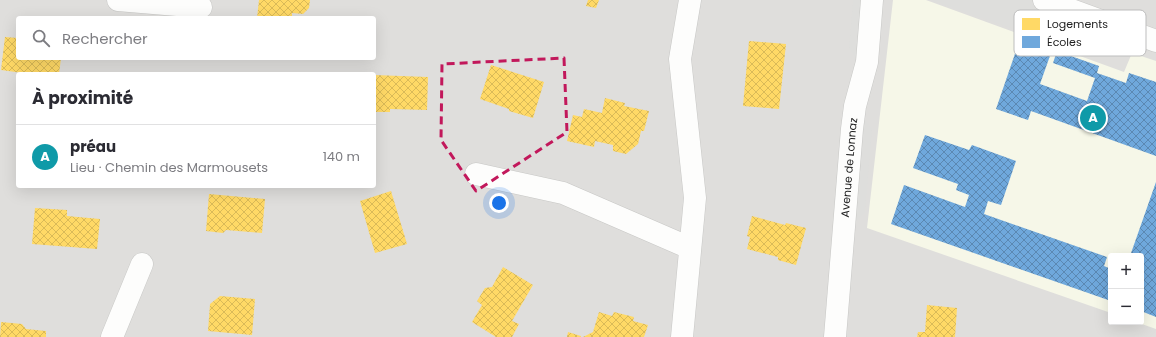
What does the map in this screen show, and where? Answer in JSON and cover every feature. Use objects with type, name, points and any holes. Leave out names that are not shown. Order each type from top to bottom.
[{"type":"street","points":[[118,0],[201,7]]},
{"type":"street","points":[[682,337],[695,198],[680,59],[690,0]]},
{"type":"street","name":"Avenue de Lonnaz","points":[[835,337],[852,129],[855,106],[867,62],[872,0]]},
{"type":"street","points":[[1044,0],[1072,10]]},
{"type":"street","points":[[1146,36],[1156,40]]},
{"type":"street","points":[[476,174],[563,193],[690,248]]},
{"type":"street","points":[[112,337],[142,264]]},
{"type":"highlighted area","points":[[564,58],[567,132],[476,191],[441,140],[442,64]]},
{"type":"shaded area","points":[[0,0],[1156,0],[1156,337],[0,337]]},
{"type":"shaded area","points":[[853,0],[862,0],[857,60],[849,48]]},
{"type":"shaded area","points":[[893,0],[926,0],[1014,32],[1014,56],[1080,56],[1124,72],[1131,56],[1141,56],[1156,61],[1156,329],[1144,325],[1144,253],[1108,253],[1108,312],[867,228]]},
{"type":"shaded area","points":[[930,0],[1030,0],[1057,10],[1014,10],[1014,29]]},
{"type":"shaded area","points":[[864,119],[872,130],[865,212],[855,222]]},
{"type":"building: Logements","points":[[259,0],[310,0],[309,8],[303,14],[292,13],[292,16],[257,16]]},
{"type":"building: Logements","points":[[588,0],[599,0],[596,8],[586,6]]},
{"type":"building: Logements","points":[[5,37],[16,38],[16,60],[61,60],[59,72],[16,72],[1,70]]},
{"type":"building: Logements","points":[[749,41],[786,44],[779,109],[743,106]]},
{"type":"building: Logements","points":[[491,65],[544,82],[533,118],[509,111],[509,109],[480,99]]},
{"type":"building: Logements","points":[[376,75],[428,77],[427,110],[390,109],[390,112],[376,112]]},
{"type":"building: Logements","points":[[605,98],[625,103],[624,106],[649,111],[644,131],[641,131],[638,144],[626,154],[613,151],[613,145],[595,141],[594,147],[567,141],[573,115],[582,117],[584,109],[602,113]]},
{"type":"building: Logements","points":[[391,191],[407,244],[375,253],[360,201]]},
{"type":"building: Logements","points":[[209,194],[265,199],[262,233],[226,230],[223,233],[206,231]]},
{"type":"building: Logements","points":[[35,208],[67,210],[67,216],[100,219],[97,249],[32,244]]},
{"type":"building: Logements","points":[[752,216],[785,225],[786,223],[806,228],[796,265],[778,260],[778,257],[747,249],[750,237],[747,236]]},
{"type":"building: Logements","points":[[503,267],[533,285],[512,321],[519,324],[512,337],[496,337],[472,322],[482,305],[477,301],[485,288],[492,287]]},
{"type":"building: Logements","points":[[220,296],[255,299],[252,335],[208,331],[210,304]]},
{"type":"building: Logements","points":[[927,305],[957,308],[955,337],[917,337],[918,332],[925,332]]},
{"type":"building: Logements","points":[[599,312],[612,316],[614,312],[634,317],[633,321],[648,325],[644,337],[583,337],[593,332]]},
{"type":"building: Logements","points":[[1,322],[22,324],[26,329],[46,331],[46,337],[0,337]]},
{"type":"building: Logements","points":[[568,332],[581,336],[581,337],[567,337]]},
{"type":"building: Écoles","points":[[1014,56],[1050,56],[1040,84],[1087,101],[1095,78],[1053,63],[1055,56],[1071,56],[1099,66],[1097,73],[1126,83],[1129,73],[1156,82],[1156,156],[1031,111],[1028,120],[996,109]]},
{"type":"building: Écoles","points":[[925,135],[969,150],[972,145],[1016,161],[1001,205],[988,201],[984,214],[1107,257],[1104,266],[1108,268],[1108,300],[891,224],[904,185],[965,207],[969,195],[956,190],[958,184],[913,168]]},
{"type":"building: Écoles","points":[[1156,182],[1156,317],[1144,312],[1144,253],[1131,253]]},
{"type":"place","name":"préau","points":[[1093,118]]}]
